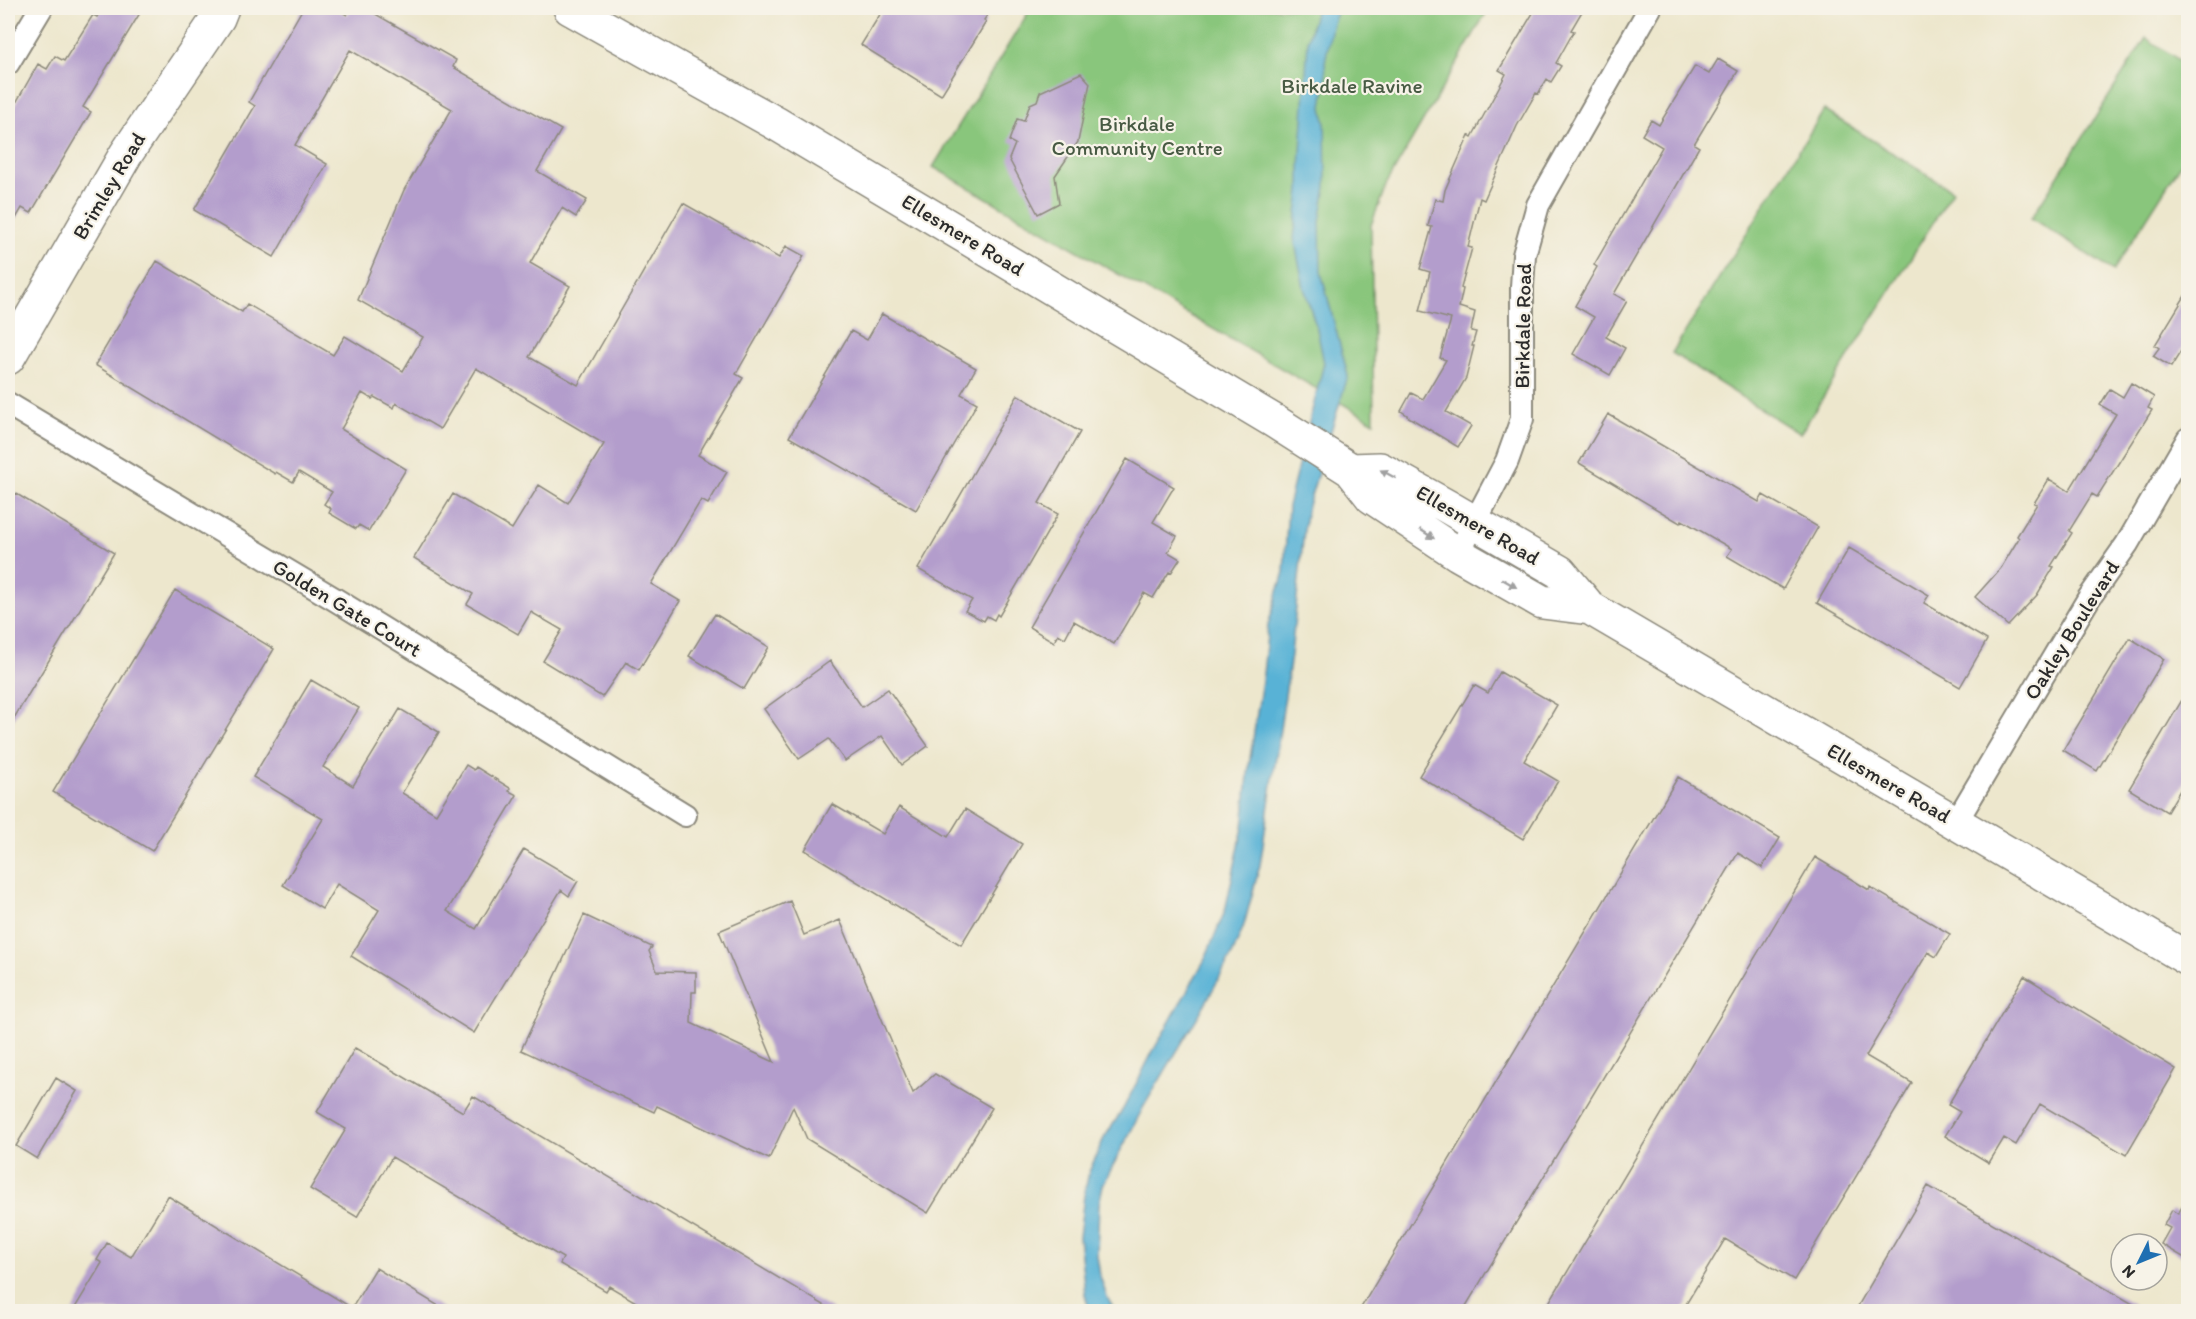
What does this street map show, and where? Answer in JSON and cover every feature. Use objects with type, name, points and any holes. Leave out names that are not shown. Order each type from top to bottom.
[{"type":"main road","name":"Ellesmere Road","points":[[570,8],[777,124],[1274,421],[1351,470],[1372,497],[1458,554],[1542,602],[1590,608]]},
{"type":"main road","name":"Brimley Road","points":[[8,358],[126,154],[226,11]]},
{"type":"main road","name":"Ellesmere Road","points":[[1351,470],[1380,469],[1560,572],[1590,608],[2188,959]]},
{"type":"street","points":[[8,63],[41,8]]},
{"type":"street","name":"Birkdale Road","points":[[1458,554],[1507,461],[1522,419],[1524,255],[1538,205],[1650,8]]},
{"type":"street","name":"Golden Gate Court","points":[[8,404],[336,600],[685,815]]},
{"type":"street","name":"Oakley Boulevard","points":[[1956,822],[2089,598],[2127,544],[2188,439]]},
{"type":"green space","points":[[1031,8],[1489,8],[1387,183],[1371,225],[1374,422],[933,167]]},
{"type":"green space","points":[[2146,38],[2188,66],[2188,153],[2113,271],[2031,218]]},
{"type":"green space","points":[[1824,110],[1953,191],[1800,434],[1672,353]]},
{"type":"water","points":[[1316,8],[1339,8],[1332,26],[1325,62],[1326,79],[1322,107],[1325,123],[1326,187],[1320,221],[1321,272],[1348,376],[1306,512],[1291,655],[1260,865],[1244,925],[1233,953],[1144,1106],[1103,1185],[1099,1204],[1097,1255],[1100,1276],[1107,1297],[1115,1311],[1090,1312],[1085,1294],[1079,1237],[1089,1172],[1104,1138],[1123,1109],[1204,961],[1225,911],[1243,827],[1268,625],[1284,572],[1288,506],[1324,363],[1317,329],[1304,288],[1294,238],[1300,190],[1308,40]]},
{"type":"building","points":[[102,8],[143,8],[83,107],[91,112],[31,213],[22,208],[8,232],[8,117],[38,64],[47,69],[55,56],[64,61],[93,15],[97,17]]},
{"type":"building","points":[[303,8],[335,8],[347,15],[351,8],[365,8],[456,60],[453,67],[561,130],[537,171],[587,200],[576,217],[562,208],[530,263],[570,286],[529,357],[578,385],[683,203],[779,258],[786,246],[804,256],[736,374],[743,378],[698,455],[727,472],[708,504],[701,500],[651,584],[680,601],[639,670],[626,662],[602,697],[543,661],[562,630],[531,612],[518,634],[467,604],[473,594],[414,558],[453,494],[512,529],[539,485],[568,503],[604,444],[476,368],[440,429],[396,403],[394,408],[362,393],[341,429],[406,469],[369,531],[359,525],[356,529],[329,513],[331,509],[324,504],[332,492],[299,472],[293,482],[276,472],[275,474],[95,365],[157,261],[242,312],[247,304],[333,355],[345,336],[403,371],[423,337],[358,300],[404,190],[452,109],[350,50],[295,145],[327,164],[274,257],[194,210],[255,106],[249,102]]},
{"type":"building","points":[[884,8],[992,8],[984,20],[986,22],[941,95],[861,45]]},
{"type":"building","points":[[1536,8],[1584,8],[1556,63],[1561,66],[1551,82],[1547,79],[1538,94],[1536,93],[1517,126],[1484,200],[1480,198],[1468,247],[1472,248],[1461,288],[1463,289],[1459,307],[1475,312],[1471,331],[1476,332],[1472,346],[1474,346],[1466,378],[1446,412],[1471,426],[1458,447],[1401,411],[1411,393],[1423,399],[1446,360],[1440,358],[1451,319],[1420,311],[1430,272],[1420,269],[1432,227],[1428,226],[1435,199],[1443,201],[1445,190],[1469,135],[1472,137],[1506,74],[1499,70]]},
{"type":"building","points":[[1718,59],[1738,71],[1694,144],[1699,147],[1614,294],[1627,301],[1606,337],[1625,348],[1610,375],[1573,354],[1594,317],[1575,306],[1597,267],[1594,265],[1662,147],[1642,135],[1651,120],[1659,125],[1695,66],[1709,74]]},
{"type":"building","points":[[1081,73],[1090,83],[1078,142],[1055,176],[1059,203],[1038,214],[1009,159],[1015,144],[1009,141],[1017,119],[1024,121],[1030,104],[1037,101],[1040,92]]},
{"type":"building","points":[[2188,291],[2188,340],[2171,367],[2153,356],[2159,348],[2155,345]]},
{"type":"building","points":[[882,314],[976,368],[961,394],[977,403],[916,510],[789,437],[851,331],[867,340]]},
{"type":"building","points":[[2131,383],[2154,397],[2148,408],[2152,410],[2097,497],[2092,494],[2069,531],[2072,533],[2051,566],[2054,567],[2037,595],[2008,626],[1975,597],[2001,568],[2037,504],[2034,503],[2049,479],[2069,491],[2116,414],[2100,405],[2110,389],[2123,397]]},
{"type":"building","points":[[1018,395],[1080,432],[1039,503],[1058,514],[999,616],[997,614],[994,620],[987,616],[984,621],[965,611],[972,600],[918,569]]},
{"type":"building","points":[[1608,414],[1759,502],[1763,495],[1818,527],[1783,589],[1727,556],[1732,549],[1682,520],[1680,523],[1579,463]]},
{"type":"building","points":[[1127,459],[1174,487],[1153,522],[1177,536],[1168,552],[1180,559],[1153,598],[1144,593],[1114,644],[1074,621],[1065,638],[1058,634],[1054,642],[1029,627]]},
{"type":"building","points":[[15,493],[114,553],[8,728],[8,506]]},
{"type":"building","points":[[1849,548],[1929,595],[1924,603],[1987,640],[1960,687],[1817,603]]},
{"type":"building","points":[[175,590],[274,649],[152,851],[53,792]]},
{"type":"building","points":[[715,614],[769,647],[744,689],[689,656]]},
{"type":"building","points":[[2130,638],[2164,659],[2097,771],[2063,750]]},
{"type":"building","points":[[830,661],[862,707],[888,689],[928,746],[902,765],[882,736],[845,761],[829,739],[799,759],[764,709]]},
{"type":"building","points":[[1500,672],[1557,705],[1524,761],[1558,781],[1523,839],[1419,776],[1474,685],[1488,693]]},
{"type":"building","points":[[311,680],[359,708],[323,767],[353,786],[400,709],[439,732],[402,793],[436,814],[466,765],[474,770],[476,767],[510,788],[509,791],[517,795],[447,911],[476,929],[524,849],[578,881],[569,896],[561,890],[474,1033],[351,956],[379,910],[337,884],[322,909],[283,885],[323,819],[253,777]]},
{"type":"building","points":[[2188,690],[2188,777],[2167,812],[2129,789]]},
{"type":"building","points":[[1678,777],[1780,838],[1762,868],[1738,853],[1463,1311],[1359,1311]]},
{"type":"building","points":[[832,804],[883,834],[899,807],[948,837],[965,809],[1022,844],[961,945],[805,850]]},
{"type":"building","points":[[1815,857],[1869,890],[1870,887],[1950,934],[1936,957],[1928,952],[1866,1056],[1912,1083],[1794,1280],[1725,1239],[1682,1311],[1544,1311]]},
{"type":"building","points":[[790,901],[804,935],[840,920],[913,1093],[935,1074],[992,1108],[928,1213],[807,1139],[793,1107],[769,1159],[657,1106],[654,1112],[521,1050],[584,915],[652,947],[649,951],[657,971],[696,972],[696,992],[692,992],[691,1023],[774,1062],[719,931]]},
{"type":"building","points":[[2024,976],[2176,1069],[2126,1155],[2040,1104],[2016,1145],[2004,1138],[1989,1163],[1945,1136],[1960,1112],[1948,1105]]},
{"type":"building","points":[[355,1048],[463,1112],[473,1096],[834,1311],[631,1311],[636,1302],[609,1286],[606,1291],[560,1264],[563,1258],[392,1157],[357,1217],[310,1189],[346,1129],[317,1112]]},
{"type":"building","points":[[56,1078],[77,1091],[37,1159],[16,1146]]},
{"type":"building","points":[[1928,1186],[2145,1311],[1855,1311]]},
{"type":"building","points":[[168,1196],[352,1308],[376,1268],[447,1311],[73,1311],[102,1263],[97,1260],[107,1243],[131,1257]]},
{"type":"building","points":[[2188,1196],[2188,1260],[2169,1249],[2168,1232],[2170,1228],[2164,1225],[2172,1210],[2178,1214]]},
{"type":"park label","name":"Birkdale Ravine","points":[[1352,86]]},
{"type":"park label","name":"Birkdale Community Centre","points":[[1137,136]]}]
